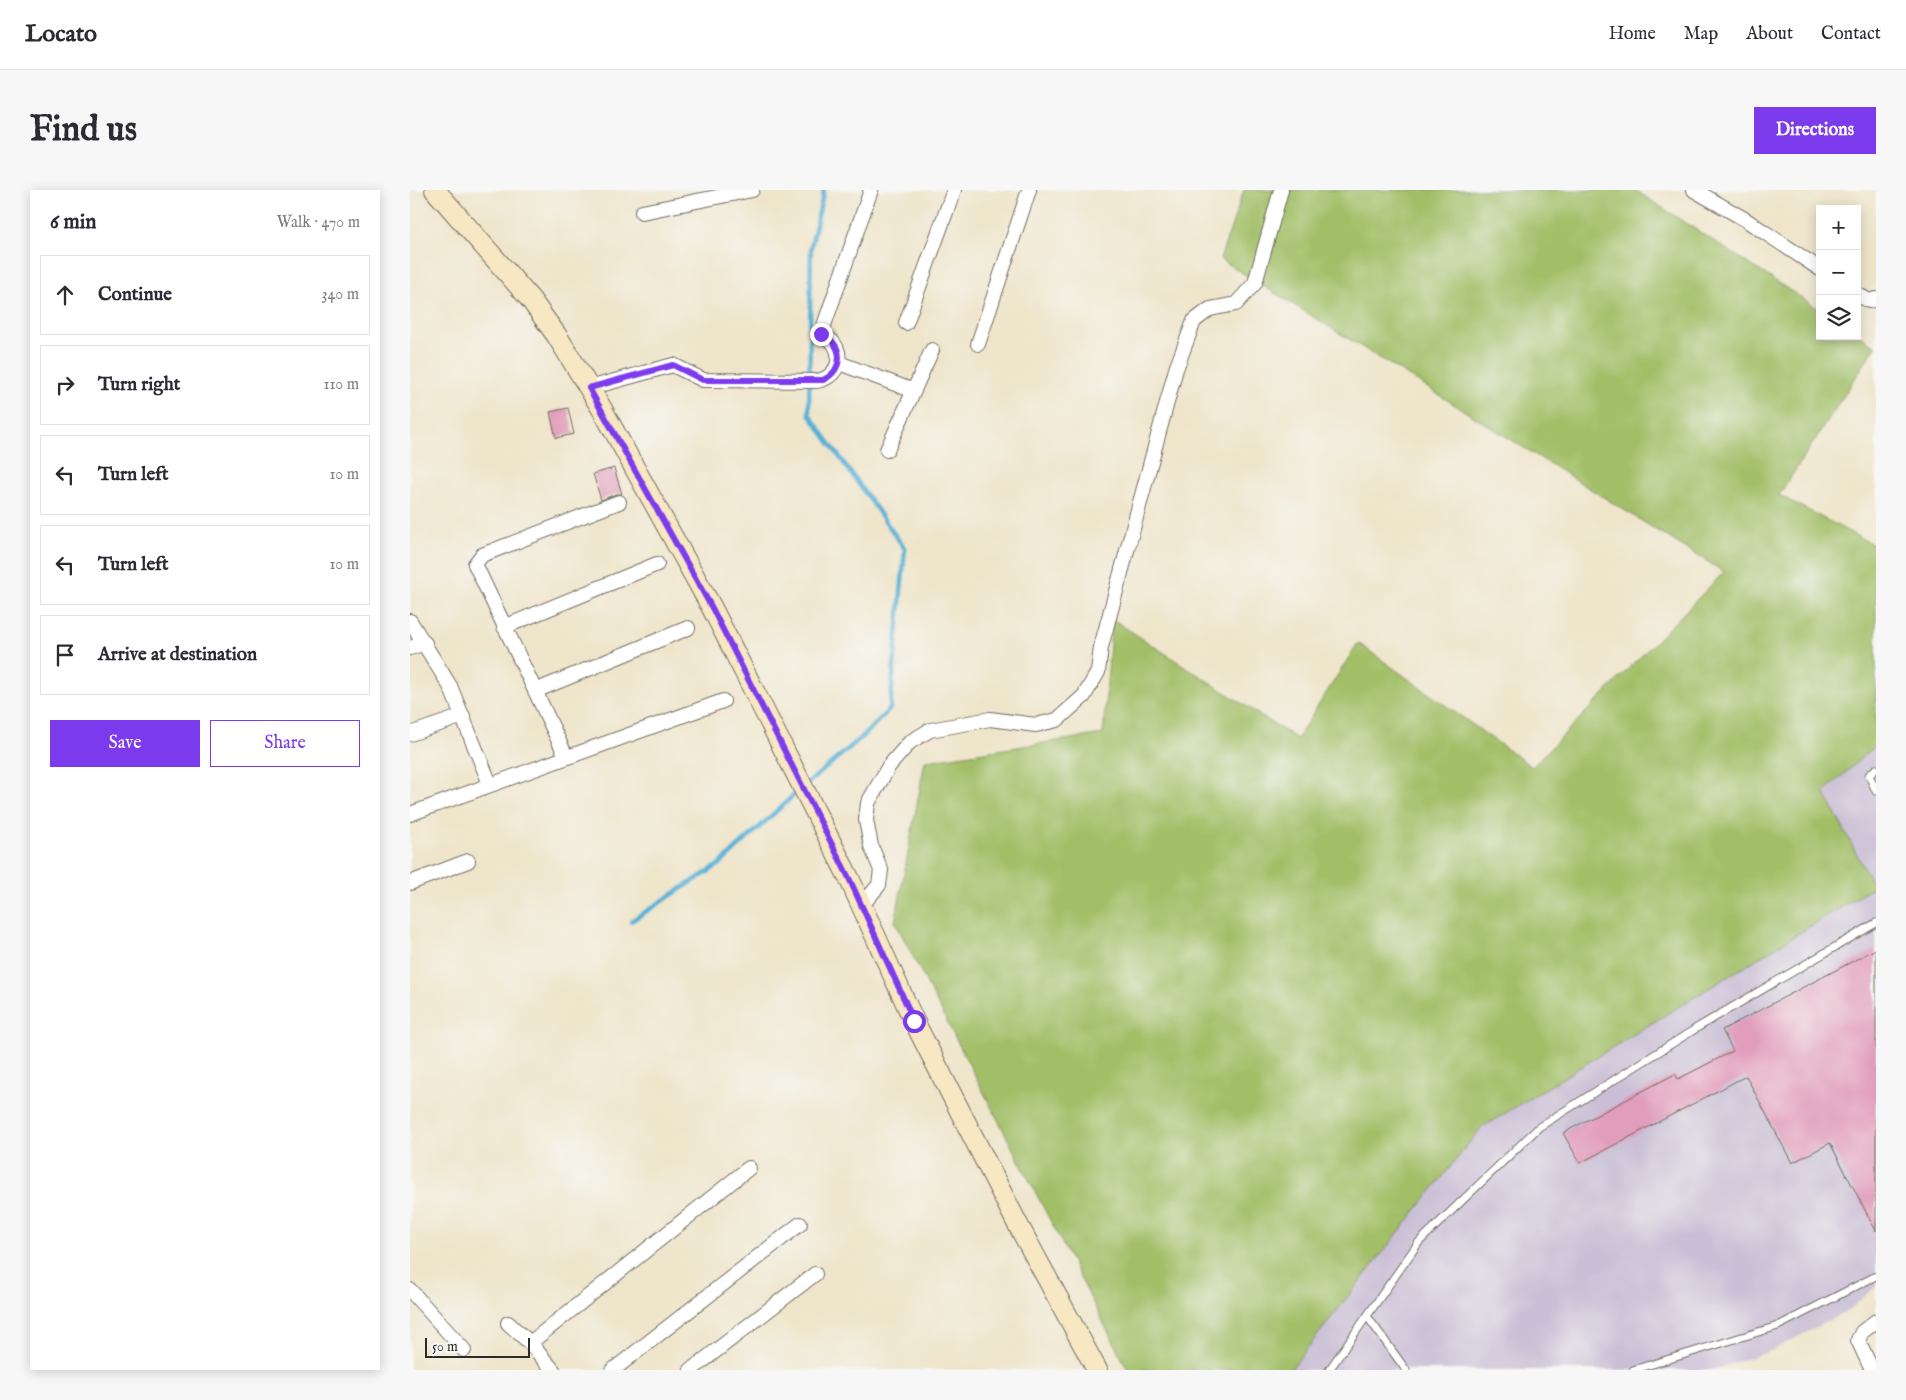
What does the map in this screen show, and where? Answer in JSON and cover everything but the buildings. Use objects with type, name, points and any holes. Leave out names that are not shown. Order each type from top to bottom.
[{"type":"street","points":[[435,190],[531,300],[557,336],[589,388],[712,608],[862,905],[918,1030],[1016,1220],[1097,1370]]},
{"type":"street","points":[[642,212],[752,190]]},
{"type":"street","points":[[589,388],[673,365],[703,380],[817,381],[829,378],[839,363],[836,345],[821,334],[871,190]]},
{"type":"street","points":[[906,323],[954,190]]},
{"type":"street","points":[[978,344],[1029,190]]},
{"type":"street","points":[[862,905],[879,885],[880,870],[871,846],[866,820],[868,804],[889,766],[910,742],[930,730],[990,719],[1036,725],[1057,720],[1084,696],[1098,672],[1101,647],[1176,369],[1194,321],[1210,310],[1236,304],[1255,283],[1280,190]]},
{"type":"street","points":[[1694,190],[1746,220],[1816,265]]},
{"type":"street","points":[[1859,295],[1869,301],[1876,299]]},
{"type":"street","points":[[887,450],[932,350]]},
{"type":"street","points":[[839,363],[914,390]]},
{"type":"street","points":[[566,756],[475,564],[477,558],[619,502]]},
{"type":"street","points":[[504,627],[657,564]]},
{"type":"street","points":[[410,621],[440,667],[464,716],[490,784]]},
{"type":"street","points":[[535,691],[688,628]]},
{"type":"street","points":[[410,648],[425,643]]},
{"type":"street","points":[[410,814],[566,756],[724,701]]},
{"type":"street","points":[[410,734],[464,716]]},
{"type":"street","points":[[410,883],[468,861]]},
{"type":"street","points":[[530,1343],[749,1168]]},
{"type":"street","points":[[613,1370],[800,1224]]},
{"type":"street","points":[[691,1370],[815,1274]]},
{"type":"street","points":[[410,1290],[464,1350]]},
{"type":"street","points":[[1872,1370],[1858,1340],[1862,1332],[1876,1321]]},
{"type":"street","points":[[508,1323],[530,1343],[553,1370]]},
{"type":"lane","points":[[1876,769],[1869,775],[1876,791]]},
{"type":"lane","points":[[1329,1370],[1419,1242],[1539,1127],[1700,1026],[1876,923]]},
{"type":"lane","points":[[1633,1370],[1778,1326],[1876,1276]]},
{"type":"lane","points":[[1367,1316],[1406,1370]]},
{"type":"shaded area","points":[[1876,745],[1876,1286],[1849,1310],[1771,1351],[1712,1370],[1290,1370],[1481,1128],[1874,887],[1824,792]]},
{"type":"green space","points":[[1244,190],[1635,190],[1816,307],[1816,340],[1861,340],[1861,337],[1876,346],[1779,495],[1876,546],[1876,745],[1824,792],[1874,887],[1481,1128],[1290,1370],[1128,1370],[895,922],[925,761],[1103,734],[1112,619],[1297,739],[1358,643],[1532,767],[1724,572],[1220,259]]},
{"type":"waterway","points":[[807,784],[862,737],[890,709],[905,549],[809,414],[811,247],[824,190]]},
{"type":"waterway","points":[[631,921],[720,864],[799,790]]},
{"type":"route","points":[[821,334],[832,340],[839,351],[840,357],[837,369],[829,378],[823,380],[703,380],[673,365],[589,388],[712,608],[849,878],[914,1021]]}]
